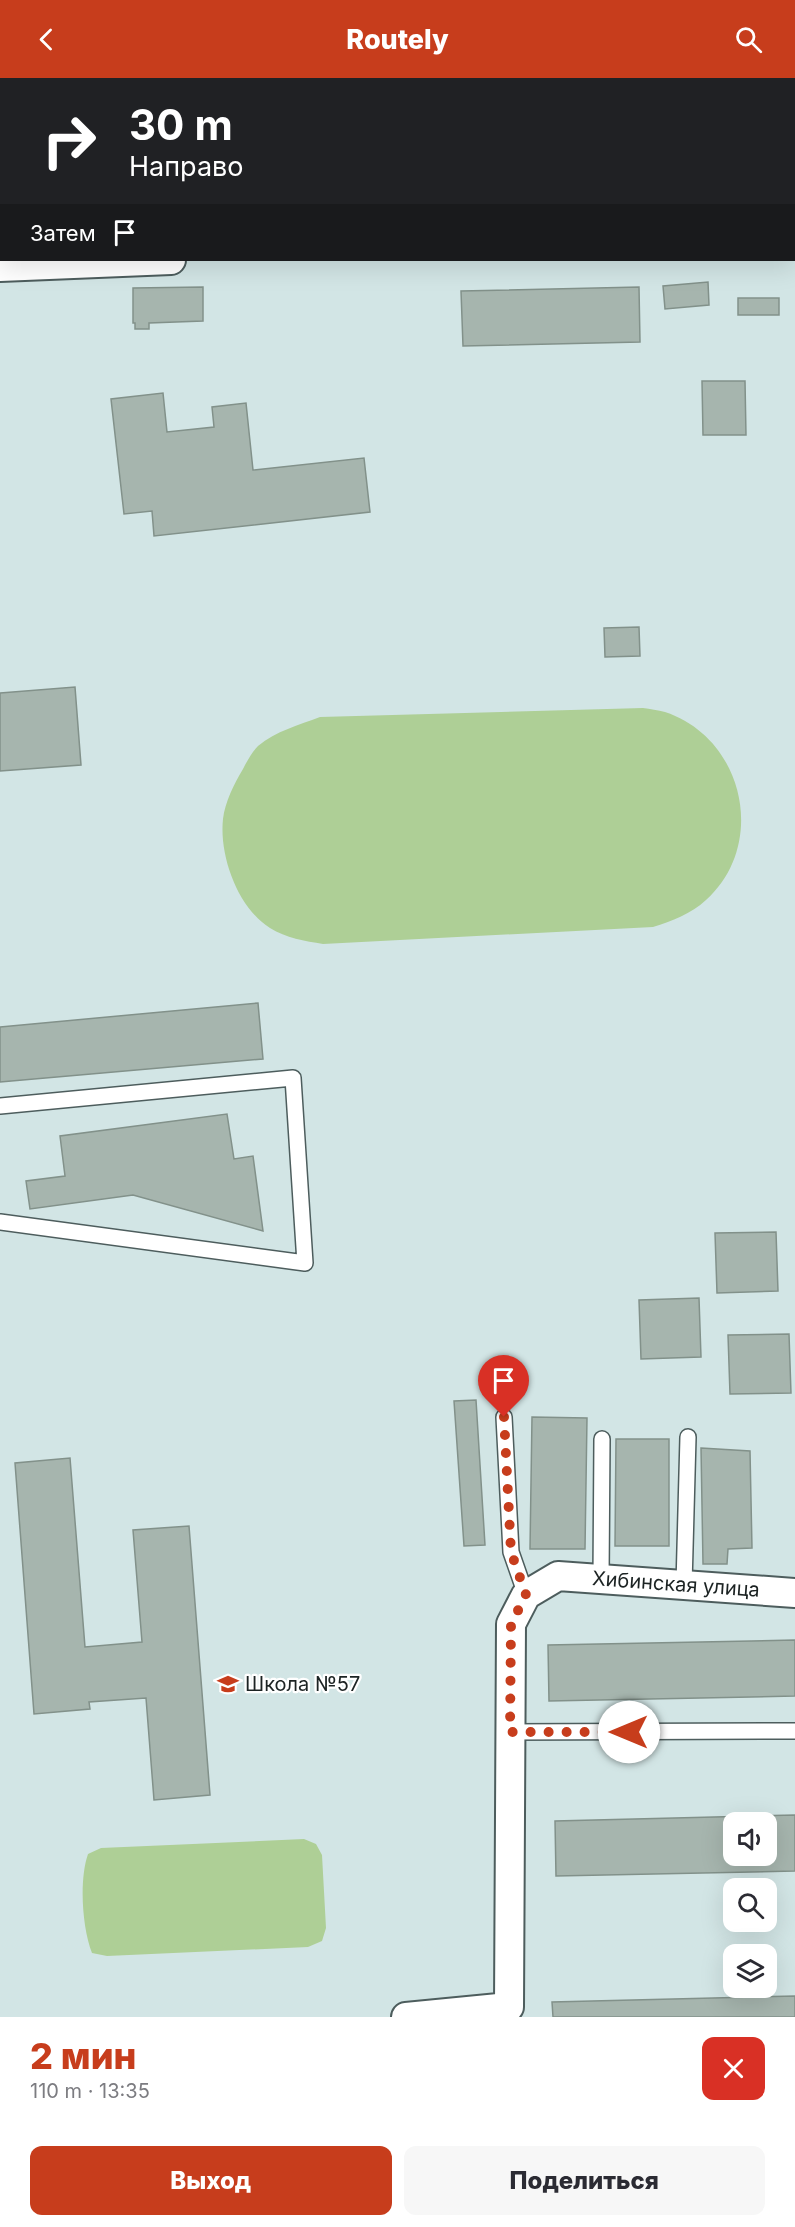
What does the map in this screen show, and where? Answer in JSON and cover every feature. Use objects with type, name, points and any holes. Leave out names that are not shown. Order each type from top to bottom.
[{"type":"street","points":[[0,267],[147,261]]},
{"type":"street","name":"Хибинская улица","points":[[526,1595],[558,1576],[795,1593]]},
{"type":"street","points":[[406,2017],[504,2012],[511,1624],[526,1595]]},
{"type":"lane","points":[[0,1106],[293,1078],[305,1263],[0,1222]]},
{"type":"lane","points":[[504,1417],[511,1552],[526,1595]]},
{"type":"lane","points":[[684,1585],[688,1437]]},
{"type":"lane","points":[[601,1579],[602,1438]]},
{"type":"lane","points":[[510,1732],[795,1731]]},
{"type":"green space","points":[[643,708],[665,712],[692,725],[713,744],[729,768],[738,795],[741,823],[737,851],[725,877],[706,900],[674,920],[653,927],[323,944],[289,937],[270,928],[249,908],[233,880],[224,849],[223,833],[223,819],[228,800],[236,781],[256,748],[272,736],[288,729],[320,717]]},
{"type":"green space","points":[[304,1839],[316,1844],[322,1855],[326,1928],[322,1941],[308,1947],[107,1956],[92,1953],[83,1904],[83,1877],[88,1854],[101,1848]]},
{"type":"building","points":[[708,282],[709,305],[665,309],[663,286]]},
{"type":"building","points":[[203,287],[203,321],[149,323],[149,329],[135,329],[133,288]]},
{"type":"building","points":[[639,287],[640,342],[463,346],[461,291]]},
{"type":"building","points":[[738,298],[779,298],[779,315],[738,315]]},
{"type":"building","points":[[702,381],[745,381],[746,435],[703,435]]},
{"type":"building","points":[[163,393],[167,432],[214,427],[212,407],[246,403],[253,470],[364,458],[370,512],[154,536],[152,511],[124,514],[111,399]]},
{"type":"building","points":[[639,627],[640,656],[605,657],[604,628]]},
{"type":"building","points":[[75,687],[81,765],[0,771],[0,693]]},
{"type":"building","points":[[258,1003],[263,1059],[0,1082],[0,1027]]},
{"type":"building","points":[[227,1114],[234,1159],[253,1156],[263,1231],[133,1195],[30,1209],[26,1181],[65,1176],[60,1136]]},
{"type":"building","points":[[776,1232],[778,1291],[717,1293],[715,1233]]},
{"type":"building","points":[[699,1298],[701,1357],[641,1359],[639,1300]]},
{"type":"building","points":[[789,1334],[791,1393],[730,1394],[728,1335]]},
{"type":"building","points":[[476,1400],[485,1545],[464,1546],[454,1401]]},
{"type":"building","points":[[532,1417],[587,1418],[585,1549],[530,1549]]},
{"type":"building","points":[[616,1439],[669,1439],[669,1546],[615,1546]]},
{"type":"building","points":[[701,1448],[750,1451],[752,1548],[728,1549],[727,1564],[703,1564]]},
{"type":"building","points":[[70,1458],[85,1647],[142,1642],[133,1530],[189,1526],[210,1795],[154,1800],[146,1698],[89,1702],[90,1709],[34,1714],[15,1463]]},
{"type":"building","points":[[795,1640],[795,1696],[549,1701],[548,1645]]},
{"type":"building","points":[[777,1815],[795,1815],[795,1871],[556,1876],[555,1821],[723,1817],[723,1866],[777,1866]]},
{"type":"building","points":[[795,1996],[795,2017],[553,2017],[552,2002],[777,1998]]},
{"type":"place","name":"Школа №57","points":[[228,1684]]},
{"type":"route","points":[[504,1417],[511,1552],[526,1595],[511,1624],[510,1732],[629,1732]]}]
